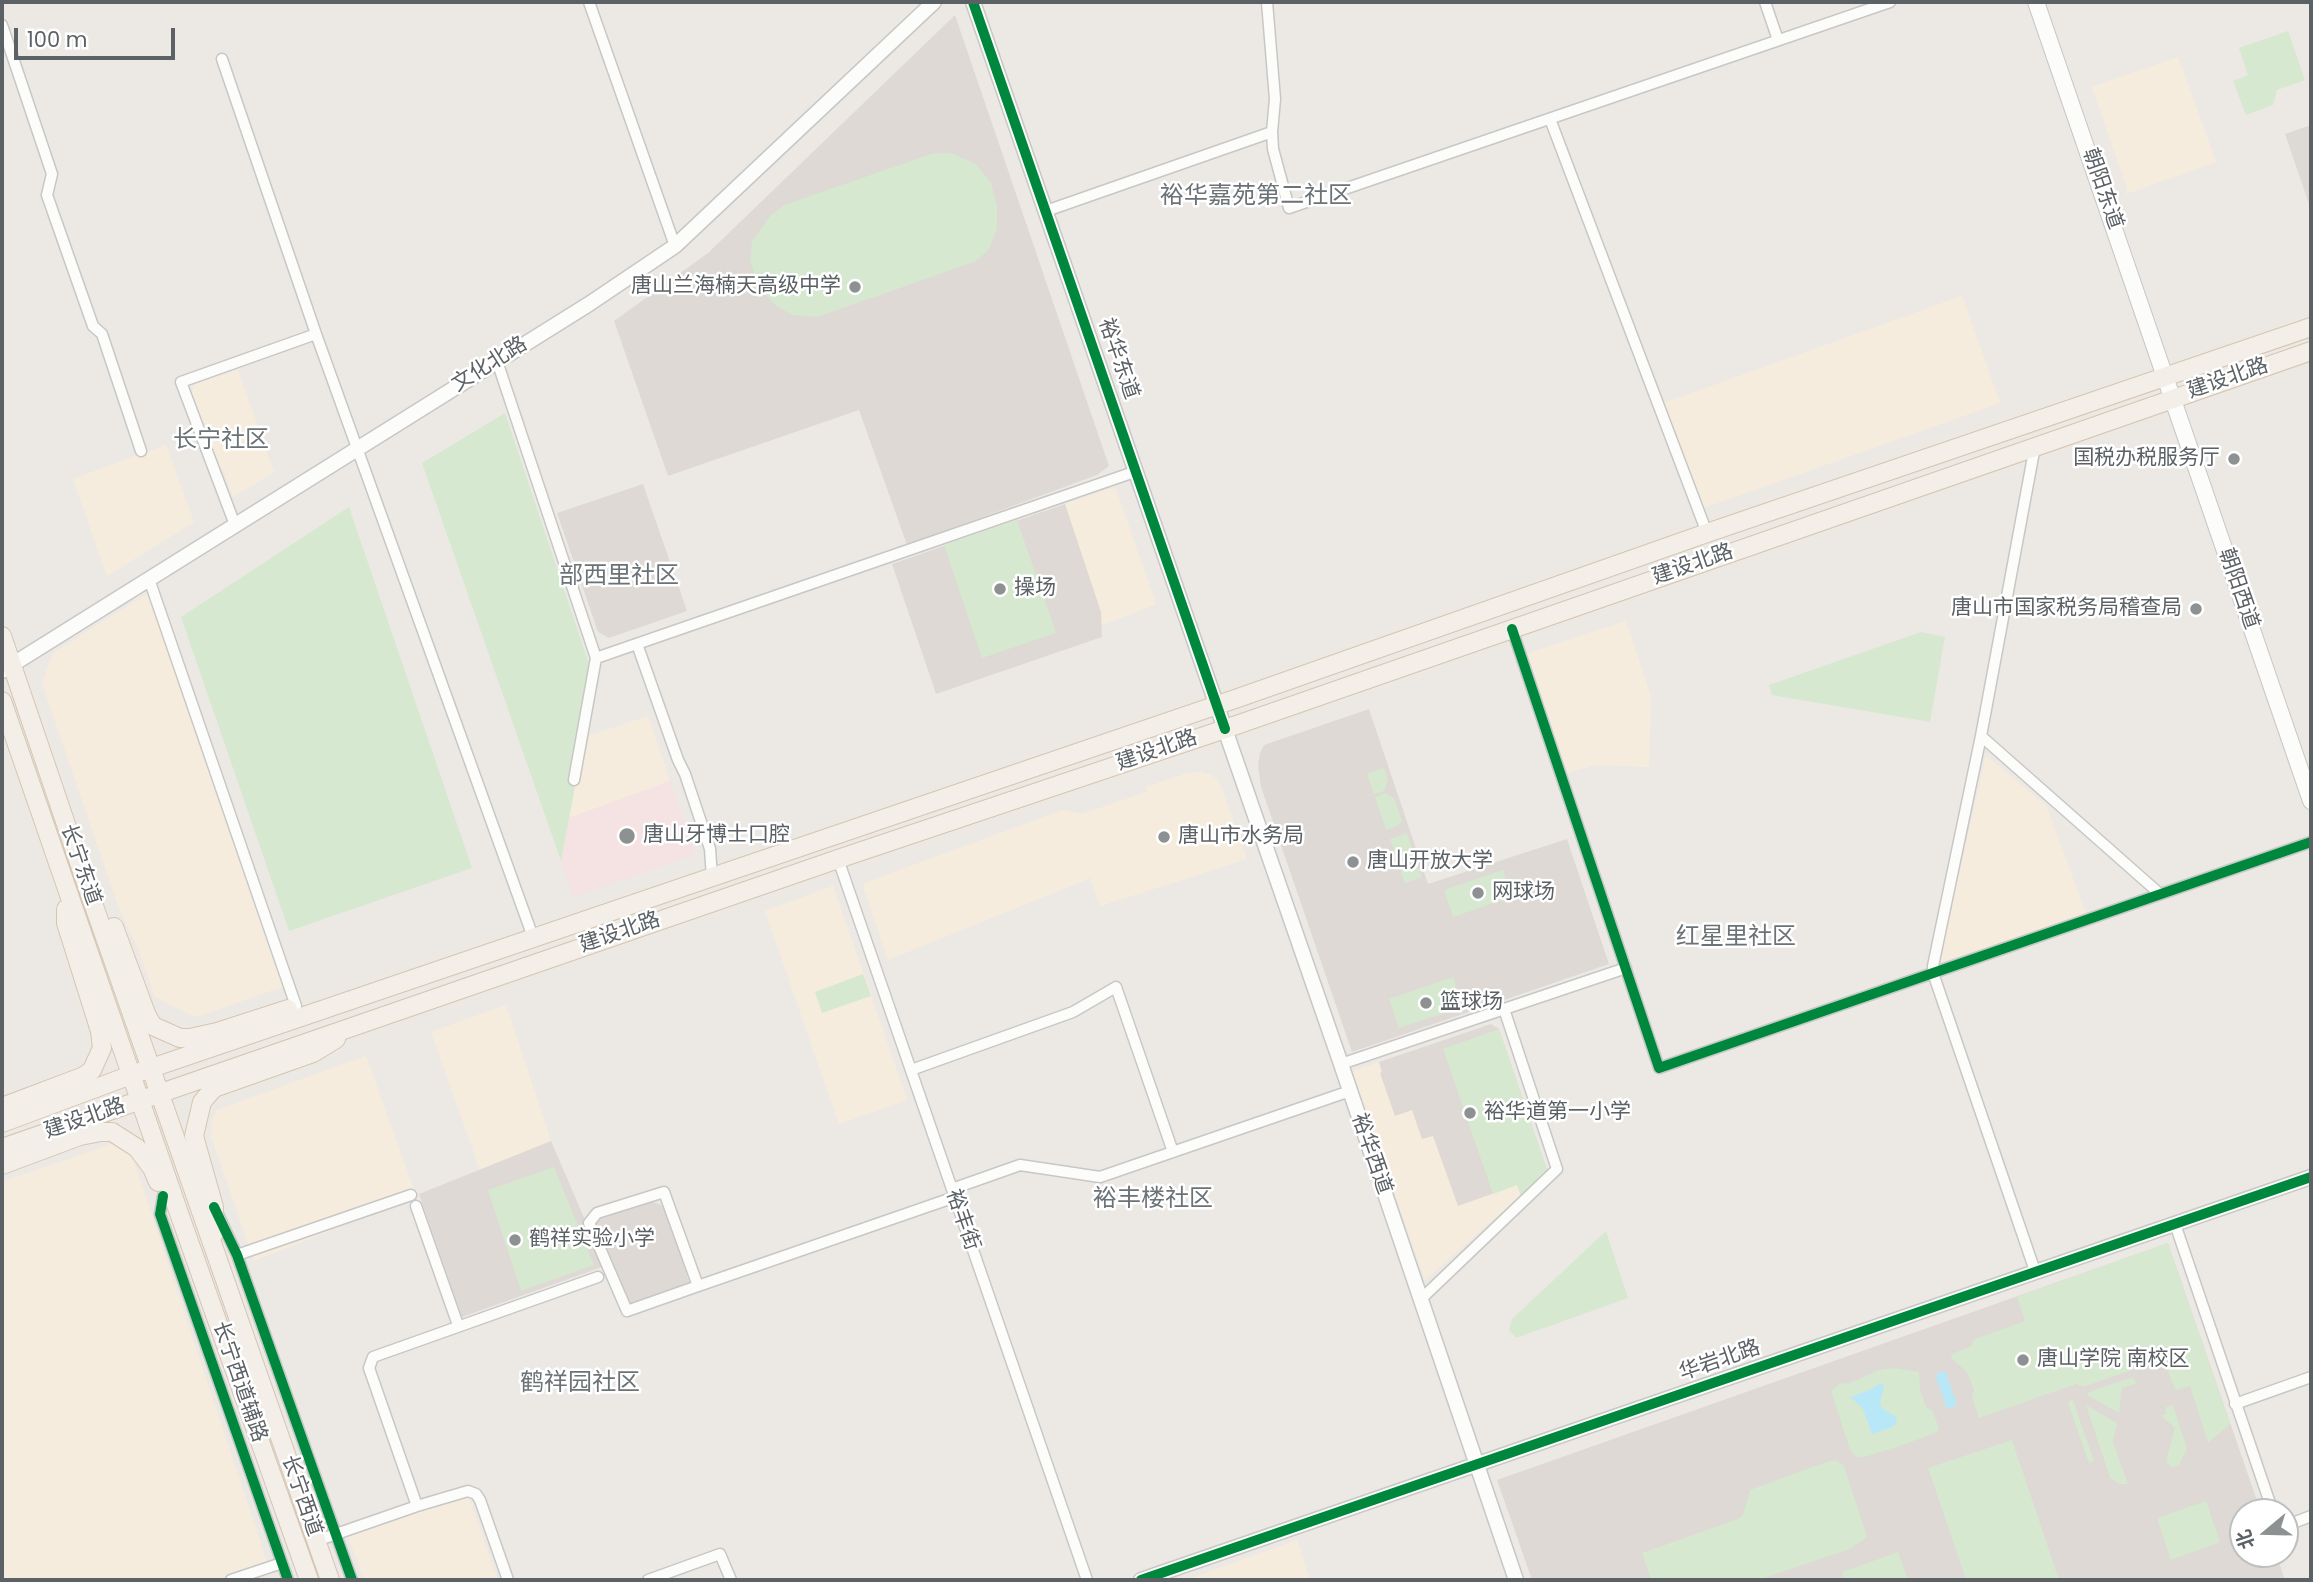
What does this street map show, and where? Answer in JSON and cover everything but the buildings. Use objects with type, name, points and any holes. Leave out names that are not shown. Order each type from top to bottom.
[{"type":"main road","name":"朝阳东道","points":[[2036,2],[2165,376]]},
{"type":"main road","name":"建设北路","points":[[2,1122],[151,1068],[1217,705],[1707,533],[2311,327]]},
{"type":"main road","name":"建设北路","points":[[2,1148],[838,859],[1224,729],[2311,351]]},
{"type":"main road","name":"朝阳西道","points":[[2165,376],[2310,796]]},
{"type":"main road","name":"长宁东道","points":[[2,636],[7,669],[161,1093]]},
{"type":"main road","name":"长宁东道","points":[[2,701],[140,1101]]},
{"type":"main road","points":[[86,883],[108,912],[153,1026],[180,1038],[217,1032],[296,1006],[357,998]]},
{"type":"main road","points":[[2,1107],[84,1076],[92,1070],[102,1048],[100,1031],[66,923],[67,891]]},
{"type":"main road","points":[[214,1249],[215,1207],[194,1136],[202,1102],[214,1088],[313,1053],[366,1021]]},
{"type":"main road","name":"长宁西道","points":[[161,1093],[330,1580]]},
{"type":"main road","name":"长宁西道","points":[[140,1101],[309,1580]]},
{"type":"main road","points":[[2,1165],[80,1136],[112,1132],[137,1148],[152,1168],[163,1196],[180,1216]]},
{"type":"street","points":[[589,2],[675,246]]},
{"type":"street","name":"文化北路","points":[[7,669],[675,246],[934,2]]},
{"type":"street","name":"裕华东道","points":[[973,2],[1224,729]]},
{"type":"street","points":[[1267,2],[1275,88],[1273,149],[1289,208],[1890,2]]},
{"type":"street","points":[[1765,2],[1778,40]]},
{"type":"street","points":[[2,25],[52,174],[47,195],[93,326],[103,334],[141,452]]},
{"type":"street","points":[[222,59],[316,334],[533,937]]},
{"type":"street","points":[[1550,119],[1707,533]]},
{"type":"street","points":[[1046,211],[1272,132]]},
{"type":"street","points":[[235,525],[181,382],[316,334]]},
{"type":"street","points":[[497,361],[596,659],[574,780]]},
{"type":"street","points":[[2035,446],[1933,973],[2035,1271]]},
{"type":"street","points":[[596,659],[1137,471]]},
{"type":"street","points":[[149,579],[296,1006]]},
{"type":"street","points":[[1512,628],[1659,1068],[2311,842]]},
{"type":"street","points":[[637,644],[694,799],[710,849],[712,877]]},
{"type":"street","name":"裕华西道","points":[[1224,729],[1516,1580]]},
{"type":"street","points":[[1981,736],[2160,894]]},
{"type":"street","name":"裕丰街","points":[[838,859],[1087,1580]]},
{"type":"street","points":[[1341,1064],[1626,968]]},
{"type":"street","points":[[911,1070],[1073,1012],[1116,987],[1173,1152]]},
{"type":"street","points":[[1420,1300],[1557,1169],[1504,1009]]},
{"type":"street","points":[[698,1286],[664,1192],[597,1213],[589,1223],[627,1311],[698,1286],[953,1193],[1020,1165],[1100,1177],[1350,1091]]},
{"type":"street","name":"华岩北路","points":[[1141,1580],[2311,1177]]},
{"type":"street","points":[[237,1255],[411,1195]]},
{"type":"street","name":"长宁西道辅路","points":[[163,1196],[160,1214],[288,1580]]},
{"type":"street","points":[[416,1206],[458,1325]]},
{"type":"street","name":"长宁西道辅路","points":[[215,1207],[237,1255],[352,1580]]},
{"type":"street","points":[[2175,1224],[2268,1498]]},
{"type":"street","points":[[417,1506],[369,1368],[373,1357],[598,1277]]},
{"type":"street","points":[[2235,1404],[2311,1377]]},
{"type":"street","points":[[316,1541],[460,1491],[468,1491],[476,1494],[508,1580]]},
{"type":"street","points":[[648,1580],[720,1554],[731,1580]]},
{"type":"street","points":[[231,1580],[282,1563]]},
{"type":"shaded area","name":"唐山兰海楠天高级中学","points":[[955,15],[1109,466],[1097,475],[907,545],[859,410],[668,476],[614,321],[708,253]]},
{"type":"shaded area","points":[[2178,57],[2216,162],[2126,194],[2127,188],[2092,87]]},
{"type":"shaded area","points":[[2311,125],[2311,210],[2285,134]]},
{"type":"shaded area","points":[[1962,296],[2000,403],[1698,510],[1661,404]]},
{"type":"shaded area","points":[[238,370],[274,472],[233,497],[224,471],[214,459],[190,394],[196,384]]},
{"type":"shaded area","points":[[166,445],[194,522],[107,576],[73,479]]},
{"type":"shaded area","points":[[643,484],[687,611],[609,638],[598,632],[557,513]]},
{"type":"shaded area","points":[[1115,487],[1156,604],[1102,625],[1101,612],[1065,504]]},
{"type":"shaded area","points":[[1065,504],[1101,612],[1102,637],[936,694],[892,564]]},
{"type":"shaded area","points":[[153,590],[290,986],[196,1017],[155,997],[139,951],[119,908],[42,683],[53,653]]},
{"type":"shaded area","points":[[1626,621],[1651,697],[1649,767],[1595,765],[1566,773],[1526,654]]},
{"type":"shaded area","name":"唐山开放大学","points":[[1369,709],[1428,884],[1567,839],[1609,964],[1352,1052],[1261,787],[1258,765],[1264,745]]},
{"type":"shaded area","points":[[648,716],[670,781],[569,818],[585,737]]},
{"type":"shaded area","points":[[1986,756],[2046,805],[2086,914],[1939,963]]},
{"type":"shaded area","points":[[1202,772],[1213,776],[1220,783],[1247,859],[1100,906],[1090,878],[888,960],[863,886],[867,882],[1063,810],[1082,814],[1147,792],[1146,787],[1188,773]]},
{"type":"shaded area","name":"唐山牙博士口腔","points":[[670,781],[695,854],[574,897],[561,861],[569,818]]},
{"type":"shaded area","points":[[833,886],[907,1100],[839,1124],[765,911]]},
{"type":"shaded area","points":[[506,1005],[551,1141],[480,1170],[431,1032]]},
{"type":"shaded area","name":"裕华道第一小学","points":[[1491,1024],[1499,1029],[1547,1170],[1521,1195],[1517,1185],[1458,1206],[1433,1136],[1422,1139],[1412,1110],[1395,1116],[1380,1073],[1379,1062]]},
{"type":"shaded area","points":[[366,1056],[416,1196],[254,1261],[211,1136],[211,1122],[217,1110]]},
{"type":"shaded area","points":[[1379,1062],[1395,1116],[1412,1110],[1433,1135],[1517,1185],[1521,1195],[1425,1280],[1352,1072]]},
{"type":"shaded area","name":"鹤祥实验小学","points":[[551,1141],[605,1266],[462,1317],[419,1194]]},
{"type":"shaded area","points":[[112,1144],[127,1152],[133,1159],[271,1574],[252,1580],[2,1580],[2,1182]]},
{"type":"shaded area","points":[[653,1202],[666,1210],[690,1285],[627,1306],[595,1219]]},
{"type":"shaded area","name":"唐山学院 南校区","points":[[2168,1243],[2256,1498],[2229,1498],[2229,1568],[2281,1568],[2285,1580],[1532,1580],[1497,1480]]},
{"type":"shaded area","points":[[459,1495],[468,1496],[498,1580],[364,1580],[348,1536]]},
{"type":"shaded area","points":[[1297,1540],[1310,1580],[1186,1580]]},
{"type":"green space","points":[[2288,31],[2305,80],[2277,90],[2273,105],[2246,115],[2233,81],[2248,75],[2239,48]]},
{"type":"green space","points":[[934,153],[951,153],[976,164],[991,183],[997,206],[997,229],[988,251],[974,262],[817,317],[792,315],[774,304],[759,287],[750,260],[752,241],[770,216],[784,205]]},
{"type":"green space","points":[[505,413],[591,670],[576,781],[561,861],[422,463]]},
{"type":"green space","points":[[349,507],[472,868],[289,931],[181,617]]},
{"type":"green space","name":"操场","points":[[1017,520],[1056,633],[982,658],[944,545]]},
{"type":"green space","points":[[1921,632],[1945,637],[1930,722],[1772,695],[1769,685]]},
{"type":"green space","points":[[1384,768],[1388,781],[1384,791],[1374,794],[1367,774]]},
{"type":"green space","points":[[1385,793],[1394,798],[1402,821],[1386,830],[1375,797]]},
{"type":"green space","points":[[1407,833],[1412,848],[1408,857],[1397,860],[1390,839]]},
{"type":"green space","points":[[1408,861],[1417,864],[1422,877],[1405,883],[1398,864]]},
{"type":"green space","name":"网球场","points":[[1503,870],[1512,897],[1453,917],[1444,890]]},
{"type":"green space","points":[[863,974],[871,996],[822,1013],[815,992]]},
{"type":"green space","name":"篮球场","points":[[1453,977],[1463,1007],[1399,1028],[1389,999]]},
{"type":"green space","points":[[1499,1029],[1547,1170],[1521,1195],[1517,1185],[1493,1194],[1443,1049]]},
{"type":"green space","points":[[554,1167],[594,1265],[521,1291],[488,1190]]},
{"type":"green space","points":[[1606,1231],[1628,1298],[1516,1338],[1509,1330],[1512,1319]]},
{"type":"green space","points":[[2168,1243],[2230,1424],[2208,1443],[2190,1386],[2175,1389],[2163,1359],[2083,1387],[2076,1384],[1979,1418],[1972,1397],[1974,1390],[1967,1372],[1952,1359],[1951,1354],[1970,1347],[1975,1339],[2025,1321],[2017,1297]]},
{"type":"green space","points":[[1894,1368],[1919,1372],[1920,1389],[1926,1407],[1933,1411],[1939,1429],[1903,1445],[1857,1457],[1850,1450],[1831,1391],[1840,1383],[1848,1384],[1879,1370]]},
{"type":"green space","points":[[2133,1377],[2137,1383],[2122,1388],[2119,1413],[2087,1395],[2089,1392]]},
{"type":"green space","points":[[2071,1400],[2094,1461],[2089,1463],[2068,1403]]},
{"type":"green space","points":[[2086,1405],[2117,1423],[2113,1442],[2128,1484],[2120,1484],[2110,1478]]},
{"type":"green space","points":[[2173,1405],[2187,1449],[2179,1465],[2172,1468],[2167,1457],[2175,1428],[2160,1415],[2165,1415],[2166,1407]]},
{"type":"green space","points":[[2012,1440],[2059,1580],[1966,1580],[1928,1468]]},
{"type":"green space","points":[[1829,1461],[1837,1461],[1844,1466],[1867,1537],[1850,1549],[1758,1580],[1651,1580],[1642,1553],[1738,1519],[1743,1515],[1750,1490]]},
{"type":"green space","points":[[2206,1501],[2220,1542],[2171,1560],[2157,1518]]},
{"type":"green space","points":[[1898,1552],[1908,1580],[1845,1580],[1842,1572]]},
{"type":"water","points":[[1944,1371],[1957,1405],[1947,1409],[1936,1377]]},
{"type":"water","points":[[1880,1384],[1884,1386],[1880,1403],[1882,1408],[1896,1417],[1897,1422],[1892,1427],[1872,1434],[1863,1409],[1851,1397]]},
{"type":"cycle path","points":[[973,2],[1225,729]]},
{"type":"cycle path","points":[[1512,629],[1659,1068],[2311,842]]},
{"type":"cycle path","points":[[1141,1580],[2311,1177]]},
{"type":"cycle path","points":[[163,1196],[160,1214],[288,1580]]},
{"type":"cycle path","points":[[214,1207],[237,1255],[352,1580]]},
{"type":"place","name":"唐山兰海楠天高级中学","points":[[855,287]]},
{"type":"place","name":"国税办税服务厅","points":[[2234,459]]},
{"type":"place","name":"操场","points":[[1000,589]]},
{"type":"place","name":"唐山市国家税务局稽查局","points":[[2196,609]]},
{"type":"place","name":"唐山牙博士口腔","points":[[627,836]]},
{"type":"place","name":"唐山市水务局","points":[[1164,837]]},
{"type":"place","name":"唐山开放大学","points":[[1353,862]]},
{"type":"place","name":"网球场","points":[[1478,893]]},
{"type":"place","name":"篮球场","points":[[1426,1003]]},
{"type":"place","name":"裕华道第一小学","points":[[1470,1113]]},
{"type":"place","name":"鹤祥实验小学","points":[[515,1240]]},
{"type":"place","name":"唐山学院 南校区","points":[[2023,1360]]},
{"type":"district","name":"裕华嘉苑第二社区","points":[[1256,197]]},
{"type":"district","name":"长宁社区","points":[[221,441]]},
{"type":"district","name":"部西里社区","points":[[619,577]]},
{"type":"district","name":"红星里社区","points":[[1736,938]]},
{"type":"district","name":"裕丰楼社区","points":[[1153,1200]]},
{"type":"district","name":"鹤祥园社区","points":[[580,1384]]}]
